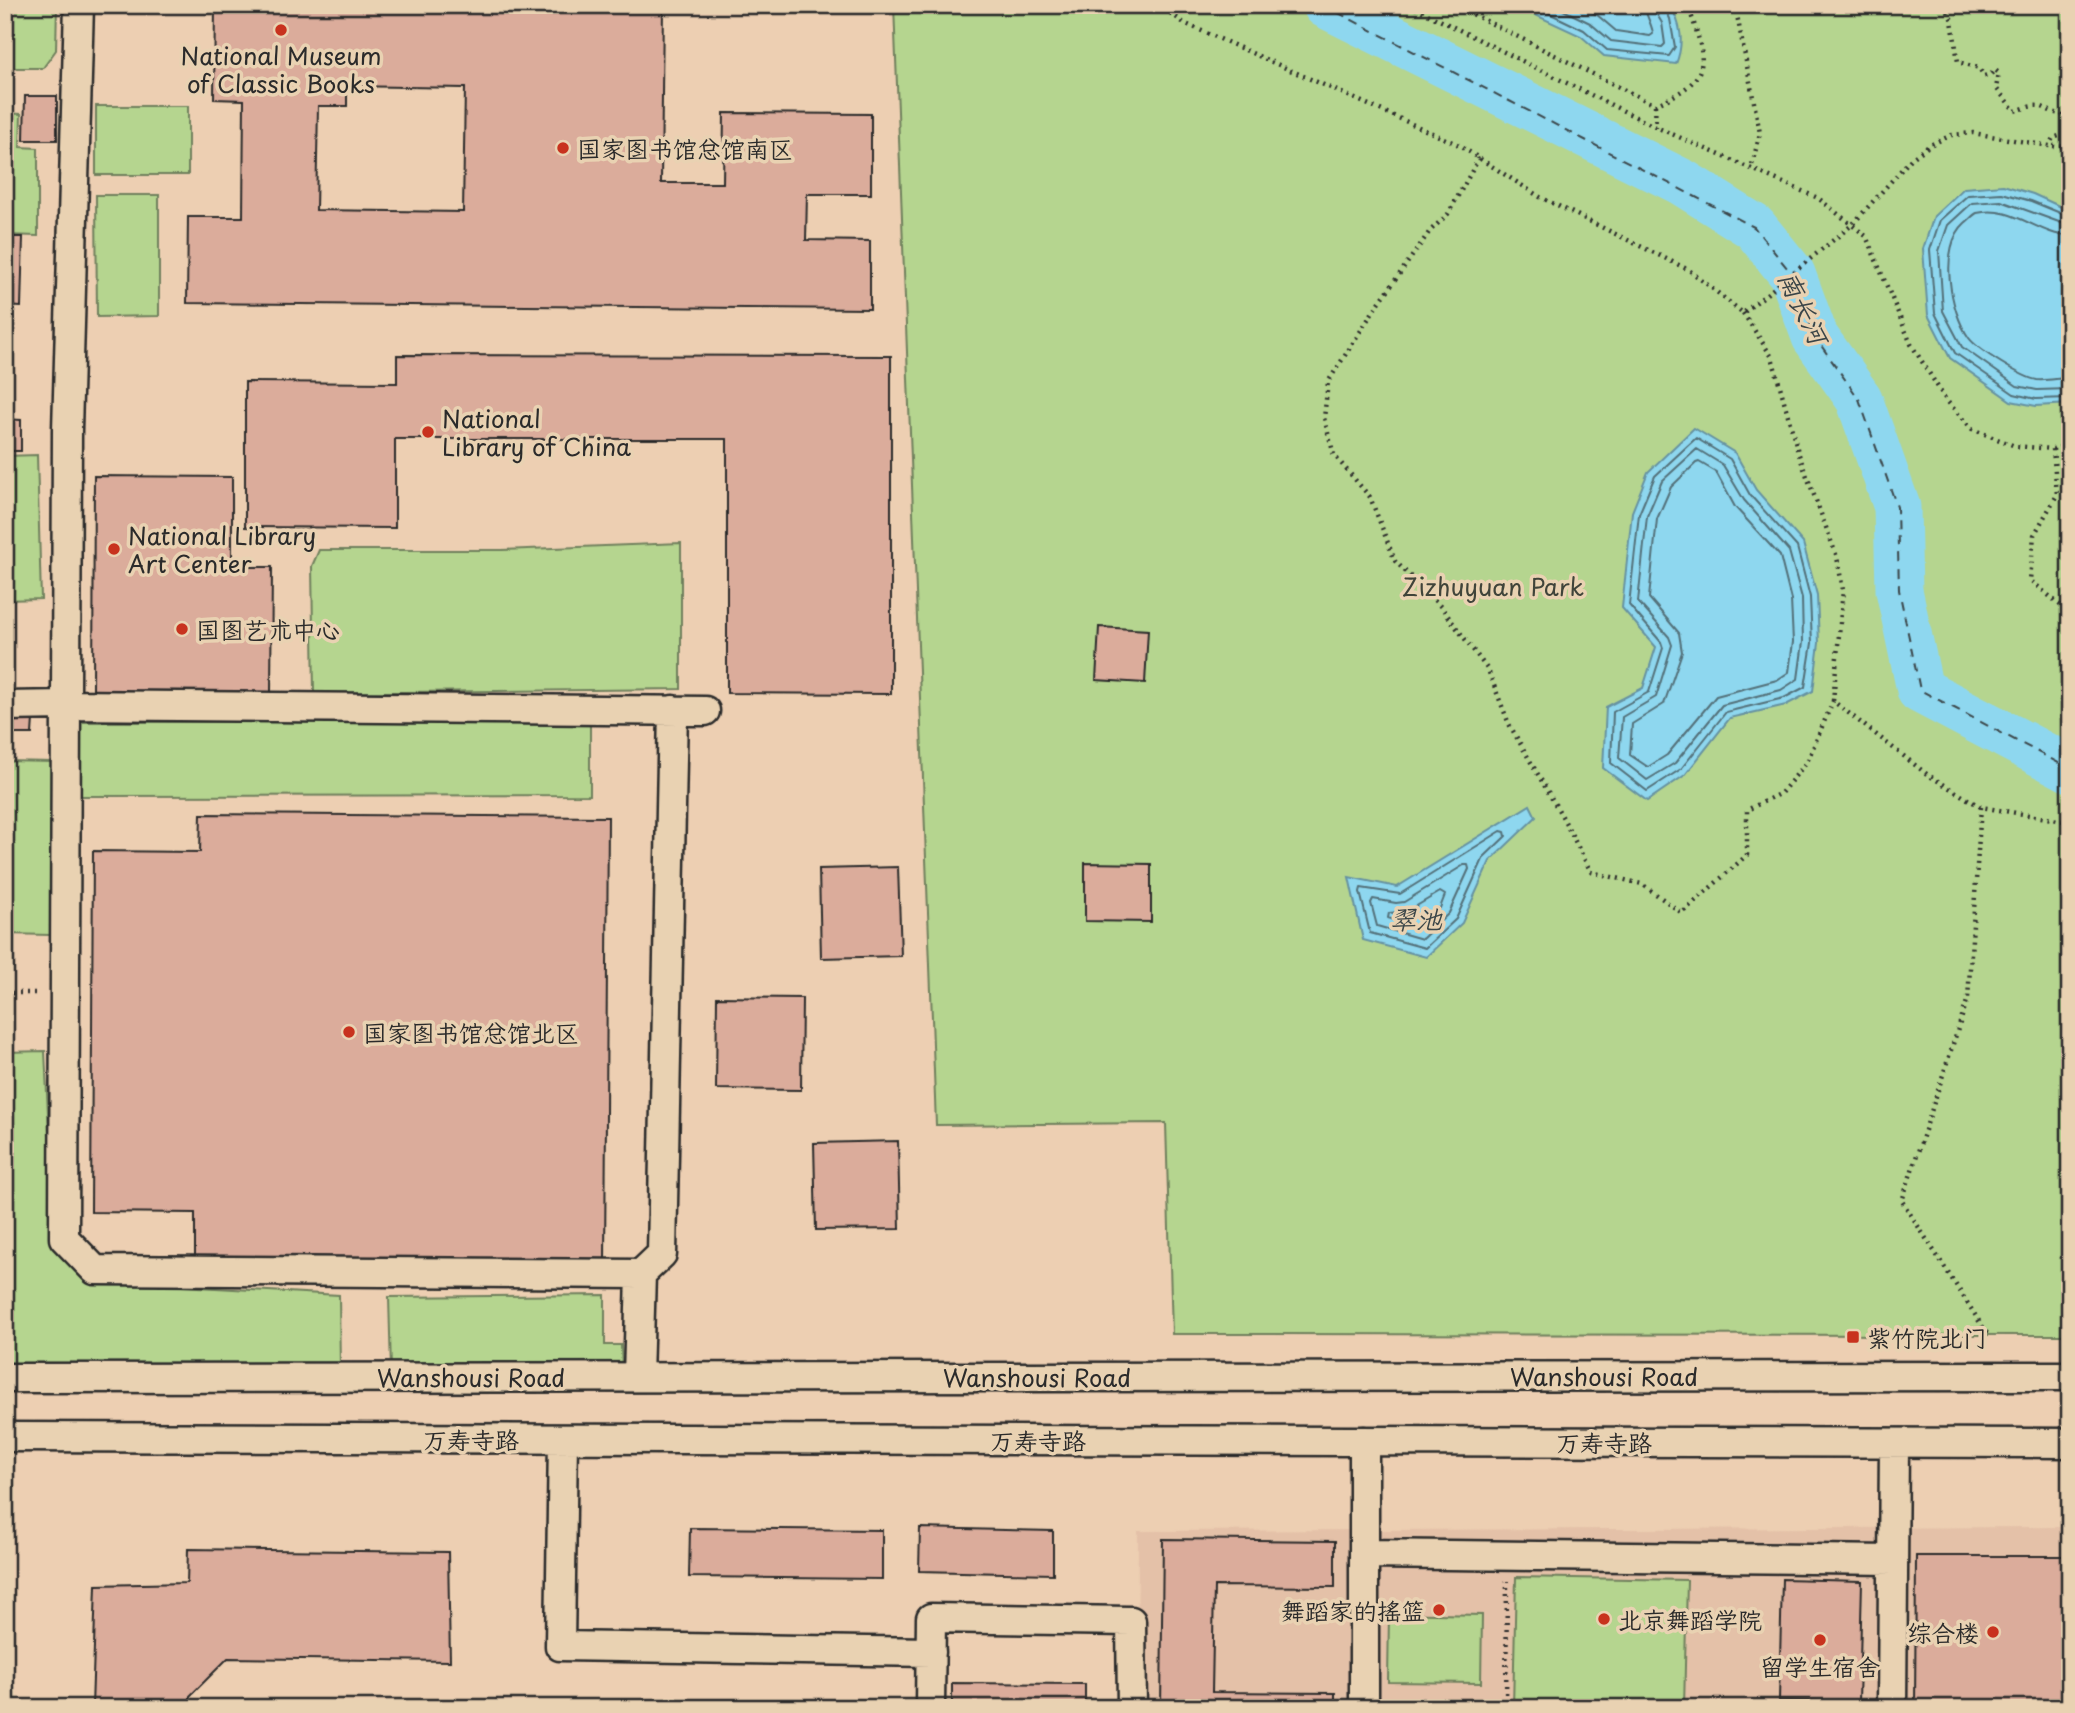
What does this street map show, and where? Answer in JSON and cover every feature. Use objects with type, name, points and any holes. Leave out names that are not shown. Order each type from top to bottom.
[{"type":"street","points":[[79,5],[67,430],[64,1238],[95,1270],[641,1274],[662,1254],[673,710]]},
{"type":"street","points":[[5,706],[705,710]]},
{"type":"street","points":[[638,1377],[641,1274]]},
{"type":"street","name":"Wanshousi Road","points":[[5,1378],[2070,1376]]},
{"type":"street","name":"万寿寺路","points":[[5,1437],[2070,1443]]},
{"type":"street","points":[[563,1439],[560,1646],[931,1652]]},
{"type":"street","points":[[1364,1441],[1364,1708]]},
{"type":"street","points":[[1892,1708],[1894,1443]]},
{"type":"street","points":[[1364,1554],[1893,1560]]},
{"type":"street","points":[[930,1708],[930,1618],[1131,1621],[1132,1708]]},
{"type":"path","points":[[1159,5],[1184,23],[1457,144],[1479,158],[1540,197],[1689,270],[1742,313],[1772,357],[1798,452],[1837,557],[1843,590],[1833,701],[1807,762],[1781,793],[1747,810],[1747,855],[1682,914],[1642,884],[1591,872],[1509,724],[1488,670],[1442,608],[1395,561],[1370,497],[1334,455],[1324,418],[1328,382],[1374,310],[1430,231],[1448,214],[1479,158]]},
{"type":"path","points":[[1409,5],[1656,127],[1818,198],[1866,236],[1912,344],[1946,400],[1972,429],[2015,446],[2053,449],[2070,444]]},
{"type":"path","points":[[1454,5],[1655,105]]},
{"type":"path","points":[[1655,105],[1678,94],[1699,76],[1703,51],[1688,5]]},
{"type":"path","points":[[1735,5],[1760,133],[1751,169]]},
{"type":"path","points":[[1944,5],[1952,20],[1958,62],[1979,68],[1984,76],[1991,75],[1995,70],[1999,73],[1996,88],[2014,111],[2041,106],[2050,113],[2062,114],[2066,120],[2065,134],[2053,138],[2052,146]]},
{"type":"path","points":[[1655,105],[1656,127]]},
{"type":"path","points":[[1742,313],[1853,225],[1911,159],[1930,145],[1952,135],[1973,133],[2070,147]]},
{"type":"path","points":[[2053,449],[2057,495],[2034,535],[2030,580],[2070,610]]},
{"type":"path","points":[[1833,701],[1928,775],[1981,807],[2070,821]]},
{"type":"path","points":[[1981,807],[1968,998],[1902,1201],[1988,1335]]},
{"type":"path","points":[[5,993],[65,993]]},
{"type":"path","points":[[1506,1708],[1507,1555]]},
{"type":"shaded area","name":"北京舞蹈学院","points":[[2070,1527],[2070,1708],[1137,1708],[1138,1531]]},
{"type":"green space","points":[[5,5],[57,5],[56,50],[43,68],[5,68]]},
{"type":"green space","name":"Zizhuyuan Park","points":[[894,5],[2070,5],[2069,1335],[1172,1334],[1166,1123],[936,1125]]},
{"type":"green space","points":[[96,106],[188,106],[188,175],[96,175]]},
{"type":"green space","points":[[5,113],[21,114],[20,147],[38,148],[38,236],[5,235]]},
{"type":"green space","points":[[96,195],[159,195],[159,316],[97,317]]},
{"type":"green space","points":[[37,455],[41,599],[5,600],[5,456]]},
{"type":"green space","points":[[681,543],[681,689],[314,693],[312,566],[319,550],[502,550]]},
{"type":"green space","points":[[590,721],[590,795],[80,796],[80,722]]},
{"type":"green space","points":[[5,761],[53,762],[50,935],[5,934]]},
{"type":"green space","points":[[45,1051],[54,1241],[94,1281],[339,1295],[340,1370],[5,1368],[5,1052]]},
{"type":"green space","points":[[605,1295],[605,1345],[621,1345],[622,1370],[391,1370],[389,1297]]},
{"type":"green space","points":[[1516,1577],[1687,1580],[1684,1708],[1513,1708]]},
{"type":"green space","points":[[1389,1613],[1482,1615],[1481,1683],[1388,1682]]},
{"type":"water","points":[[1514,5],[1669,5],[1677,19],[1680,34],[1676,64],[1604,56],[1581,36]]},
{"type":"water","points":[[2003,185],[2033,194],[2070,211],[2070,404],[2036,406],[2011,401],[1950,358],[1928,315],[1923,249],[1934,216],[1964,188]]},
{"type":"water","points":[[1694,428],[1735,453],[1756,490],[1803,543],[1817,595],[1819,643],[1813,691],[1786,705],[1730,718],[1685,775],[1647,801],[1603,768],[1606,707],[1643,688],[1656,647],[1622,608],[1632,512],[1648,472]]},
{"type":"water","name":"翠池","points":[[1530,805],[1536,817],[1490,861],[1462,923],[1426,957],[1363,940],[1349,877],[1397,887]]},
{"type":"building","name":"国家图书馆总馆南区","points":[[215,5],[663,5],[661,183],[723,183],[724,113],[871,114],[871,194],[807,194],[806,240],[870,241],[870,309],[187,303],[188,217],[243,217],[244,100],[214,99]],"holes":[[[347,86],[465,88],[463,212],[316,210],[318,106],[347,106]]]},
{"type":"building","points":[[25,96],[57,96],[57,140],[24,140]]},
{"type":"building","points":[[5,237],[23,237],[21,307],[5,306]]},
{"type":"building","points":[[397,355],[891,356],[891,694],[727,693],[727,439],[395,439],[395,528],[245,527],[245,382],[397,383]]},
{"type":"building","points":[[5,419],[21,420],[21,451],[5,451]]},
{"type":"building","name":"国图艺术中心","points":[[94,476],[232,477],[232,567],[272,567],[271,693],[93,691]]},
{"type":"building","points":[[1099,627],[1148,630],[1145,683],[1096,680]]},
{"type":"building","points":[[5,718],[33,719],[32,734],[5,734]]},
{"type":"building","name":"国家图书馆总馆北区","points":[[201,814],[608,817],[605,1262],[195,1259],[195,1213],[91,1212],[93,851],[200,852]]},
{"type":"building","points":[[1085,863],[1151,864],[1151,922],[1085,921]]},
{"type":"building","points":[[898,867],[901,956],[821,958],[819,869]]},
{"type":"building","points":[[717,997],[802,998],[801,1090],[716,1089]]},
{"type":"building","points":[[898,1141],[900,1229],[816,1230],[814,1143]]},
{"type":"building","points":[[690,1528],[882,1530],[882,1579],[689,1577]]},
{"type":"building","points":[[920,1528],[1053,1531],[1053,1574],[919,1571]]},
{"type":"building","points":[[1163,1539],[1335,1541],[1335,1587],[1214,1586],[1212,1692],[1335,1693],[1335,1708],[1161,1708]]},
{"type":"building","points":[[188,1549],[448,1552],[450,1661],[228,1658],[190,1696],[190,1708],[92,1708],[96,1585],[187,1583]]},
{"type":"building","name":"综合楼","points":[[1916,1556],[2070,1556],[2070,1708],[1915,1708]]},
{"type":"building","name":"留学生宿舍","points":[[1782,1579],[1862,1581],[1859,1702],[1779,1700]]},
{"type":"building","points":[[952,1683],[1085,1684],[1085,1708],[952,1708]]},
{"type":"waterway","name":"南长河","points":[[1326,5],[1682,182],[1754,227],[1792,274],[1815,337],[1859,399],[1897,507],[1899,590],[1920,690],[2070,769]]},
{"type":"ferry route","points":[[1323,5],[1754,227],[1792,274],[1815,337],[1859,399],[1897,507],[1899,590],[1920,690],[2070,769]]},
{"type":"place","name":"National Museum of Classic Books","points":[[281,30]]},
{"type":"place","name":"国家图书馆总馆南区","points":[[563,148]]},
{"type":"place","name":"National Library of China","points":[[428,432]]},
{"type":"place","name":"National Library Art Center","points":[[114,549]]},
{"type":"place","name":"国图艺术中心","points":[[182,629]]},
{"type":"place","name":"国家图书馆总馆北区","points":[[349,1032]]},
{"type":"place","name":"紫竹院北门","points":[[1853,1337]]},
{"type":"place","name":"舞蹈家的摇篮","points":[[1439,1610]]},
{"type":"place","name":"北京舞蹈学院","points":[[1604,1619]]},
{"type":"place","name":"综合楼","points":[[1993,1632]]},
{"type":"place","name":"留学生宿舍","points":[[1820,1640]]}]
